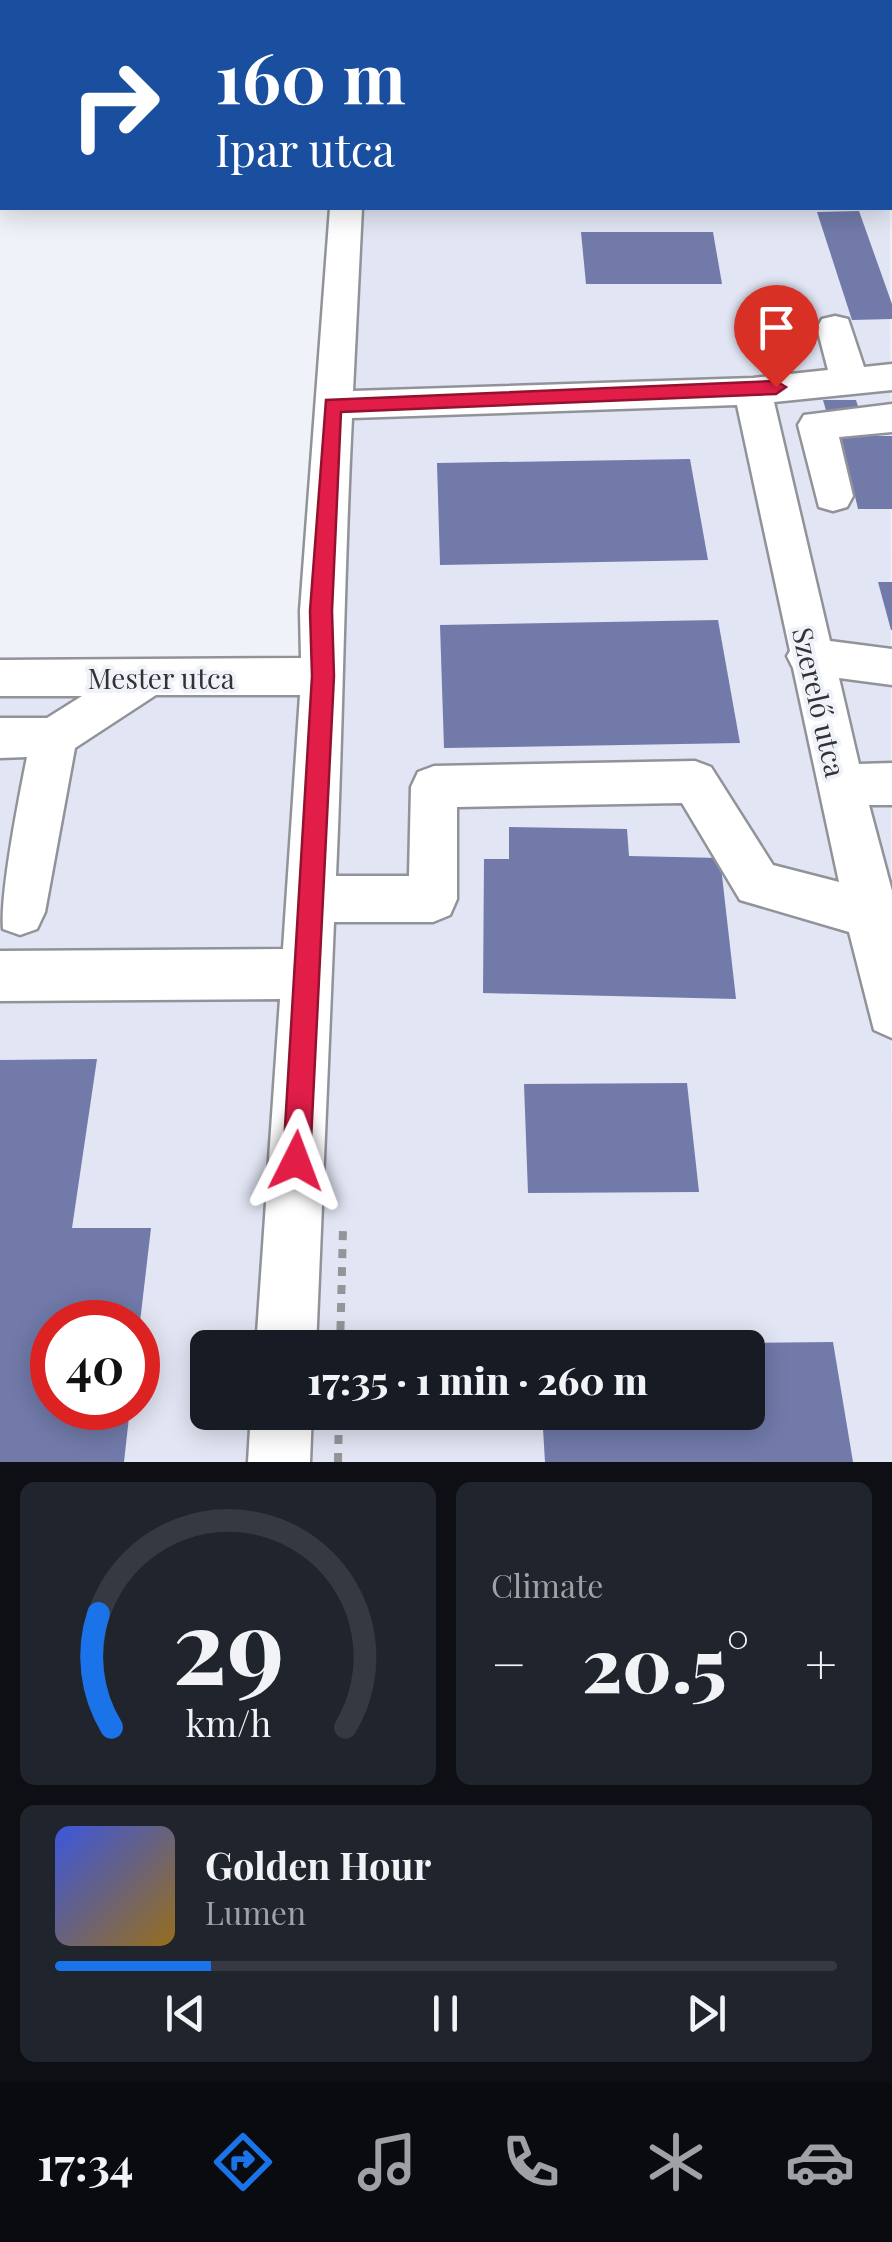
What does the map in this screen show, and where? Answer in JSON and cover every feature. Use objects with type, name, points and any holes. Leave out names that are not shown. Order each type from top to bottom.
[{"type":"street","points":[[287,1330],[323,676],[321,611],[346,210]]},
{"type":"street","points":[[832,496],[817,425],[891,418],[871,378],[835,328]]},
{"type":"street","points":[[332,405],[753,391],[871,378]]},
{"type":"street","name":"Szerelő utca","points":[[753,391],[839,785],[882,914],[892,1012]]},
{"type":"street","points":[[809,656],[892,668]]},
{"type":"street","name":"Mester utca","points":[[0,678],[323,676]]},
{"type":"street","points":[[0,738],[54,737],[149,677]]},
{"type":"street","points":[[20,912],[54,737]]},
{"type":"street","points":[[311,899],[433,899],[434,787],[696,782],[757,884],[882,914]]},
{"type":"street","points":[[839,785],[892,784]]},
{"type":"street","points":[[0,976],[307,974]]},
{"type":"street","points":[[279,1462],[281,1430]]},
{"type":"path","points":[[338,1430],[338,1462]]},
{"type":"shaded area","points":[[346,210],[890,210],[892,1462],[0,1462],[0,679],[323,676]]},
{"type":"building","points":[[859,211],[892,304],[892,319],[852,320],[817,212]]},
{"type":"building","points":[[581,232],[713,232],[722,284],[586,284]]},
{"type":"building","points":[[823,400],[856,400],[860,413],[827,414]]},
{"type":"building","points":[[841,436],[892,436],[892,509],[858,509]]},
{"type":"building","points":[[690,459],[708,560],[440,565],[437,463]]},
{"type":"building","points":[[878,582],[892,582],[892,630],[891,630]]},
{"type":"building","points":[[718,620],[740,743],[444,748],[440,625]]},
{"type":"building","points":[[509,827],[627,829],[629,856],[720,858],[736,999],[483,993],[484,859],[509,859]]},
{"type":"building","points":[[97,1059],[72,1228],[151,1228],[143,1300],[30,1300],[30,1430],[128,1430],[124,1462],[0,1462],[0,1060]]},
{"type":"building","points":[[687,1083],[699,1192],[528,1193],[524,1084]]},
{"type":"building","points":[[833,1342],[853,1462],[545,1462],[543,1430],[765,1430],[765,1343]]},
{"type":"route","points":[[296,1161],[323,676],[321,611],[332,405],[753,391],[776,387]]}]
